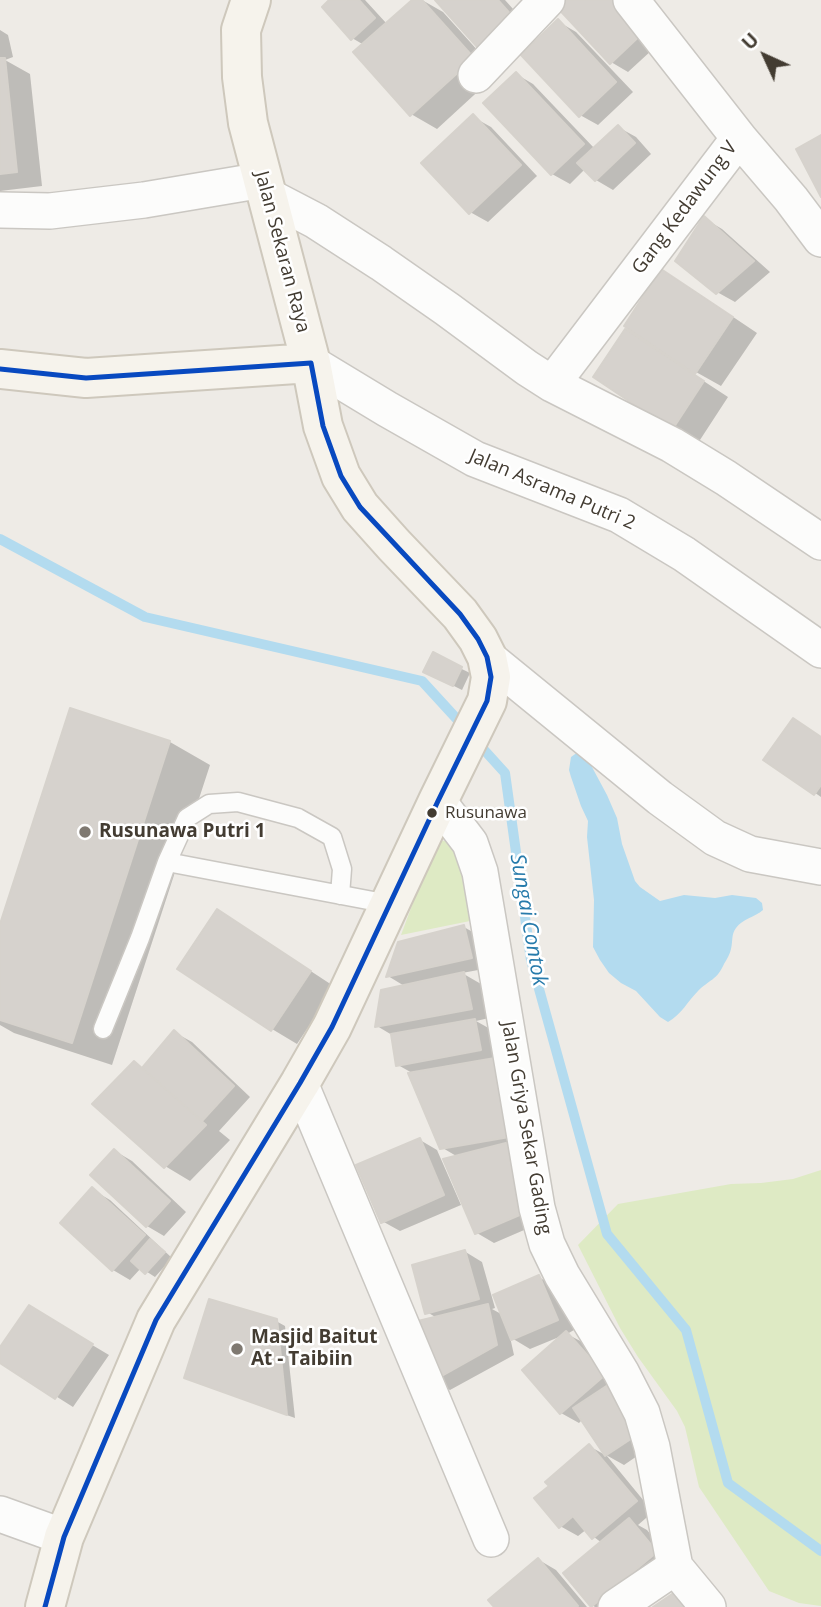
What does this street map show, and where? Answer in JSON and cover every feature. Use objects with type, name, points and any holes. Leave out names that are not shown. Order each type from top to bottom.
[{"type":"main road","name":"Jalan Sekaran Raya","points":[[0,369],[86,378],[312,363],[248,123],[242,77],[241,30],[251,0]]},
{"type":"main road","points":[[45,1607],[64,1536],[156,1320],[332,1027],[487,701],[491,677],[487,657],[478,639],[460,614],[360,507],[341,475],[323,426],[312,363]]},
{"type":"street","points":[[476,75],[547,0]]},
{"type":"street","name":"Gang Kedawung V","points":[[552,384],[739,138],[631,0]]},
{"type":"street","points":[[739,138],[821,239]]},
{"type":"street","points":[[0,210],[50,211],[265,188],[381,263],[552,384],[672,445],[821,542]]},
{"type":"street","name":"Jalan Asrama Putri 2","points":[[312,363],[475,459],[619,515],[684,554],[821,650]]},
{"type":"street","points":[[487,657],[650,790],[715,838],[750,854],[821,867]]},
{"type":"street","name":"Jalan Griya Sekar Gading","points":[[438,801],[470,843],[480,872],[537,1208],[547,1244],[562,1275],[621,1372],[642,1413],[652,1447],[675,1567],[708,1607]]},
{"type":"street","points":[[300,1083],[491,1539]]},
{"type":"street","points":[[0,1514],[64,1536]]},
{"type":"street","points":[[617,1607],[675,1567]]},
{"type":"lane","points":[[103,1029],[167,862],[187,818],[209,804],[239,802],[298,818],[332,837],[342,869],[340,895]]},
{"type":"lane","points":[[167,862],[389,904]]},
{"type":"green space","points":[[440,840],[449,842],[460,850],[470,921],[401,935],[433,849]]},
{"type":"green space","points":[[821,1170],[821,1606],[799,1603],[769,1591],[699,1487],[685,1427],[677,1411],[620,1328],[578,1245],[618,1204],[731,1184],[793,1179]]},
{"type":"water","points":[[578,752],[585,754],[607,795],[617,818],[622,844],[635,881],[640,887],[660,901],[684,895],[715,898],[732,895],[756,898],[762,903],[763,910],[736,928],[730,953],[719,973],[668,1022],[636,991],[609,973],[593,947],[594,900],[587,837],[588,821],[569,770],[571,757]]},
{"type":"building","points":[[329,0],[359,0],[375,18],[351,40],[322,7]]},
{"type":"building","points":[[412,0],[422,0],[474,58],[410,116],[353,52]]},
{"type":"building","points":[[435,0],[498,0],[513,17],[479,49]]},
{"type":"building","points":[[556,0],[622,0],[648,28],[610,64],[553,3]]},
{"type":"building","points":[[558,19],[616,82],[579,117],[521,55]]},
{"type":"building","points":[[0,58],[5,58],[17,172],[0,174]]},
{"type":"building","points":[[516,72],[584,144],[551,175],[483,103]]},
{"type":"building","points":[[473,114],[521,165],[469,214],[421,163]]},
{"type":"building","points":[[618,125],[635,143],[595,181],[577,163]]},
{"type":"building","points":[[821,135],[821,197],[796,149]]},
{"type":"building","points":[[704,216],[754,261],[716,294],[675,261]]},
{"type":"building","points":[[661,269],[733,317],[695,374],[624,326]]},
{"type":"building","points":[[625,329],[704,381],[672,430],[593,377]]},
{"type":"building","points":[[433,652],[462,667],[453,686],[423,672]]},
{"type":"building","name":"Rusunawa Putri 1","points":[[70,708],[170,741],[72,1043],[0,1020],[0,924]]},
{"type":"building","points":[[793,718],[821,737],[821,785],[814,795],[763,760]]},
{"type":"building","points":[[217,909],[311,971],[271,1031],[177,969]]},
{"type":"building","points":[[464,925],[472,958],[386,977],[398,942]]},
{"type":"building","points":[[464,972],[472,1009],[375,1027],[381,990]]},
{"type":"building","points":[[475,1019],[481,1050],[396,1066],[391,1034]]},
{"type":"building","points":[[174,1030],[234,1086],[202,1121],[142,1068]]},
{"type":"building","points":[[495,1058],[509,1137],[440,1149],[408,1073]]},
{"type":"building","points":[[134,1061],[206,1125],[164,1168],[92,1104]]},
{"type":"building","points":[[420,1138],[444,1195],[381,1223],[356,1165]]},
{"type":"building","points":[[506,1143],[529,1211],[475,1234],[443,1159]]},
{"type":"building","points":[[114,1149],[170,1201],[146,1227],[90,1175]]},
{"type":"building","points":[[92,1187],[145,1235],[112,1271],[60,1223]]},
{"type":"building","points":[[150,1239],[165,1252],[145,1274],[131,1261]]},
{"type":"building","points":[[465,1250],[479,1299],[425,1314],[412,1265]]},
{"type":"building","points":[[539,1275],[558,1320],[511,1340],[493,1295]]},
{"type":"building","name":"Masjid Baitut At - Taibiin","points":[[209,1299],[277,1319],[287,1415],[184,1378]]},
{"type":"building","points":[[488,1304],[497,1345],[431,1382],[418,1321]]},
{"type":"building","points":[[29,1305],[93,1344],[55,1399],[0,1363],[0,1347]]},
{"type":"building","points":[[566,1331],[605,1375],[560,1414],[522,1370]]},
{"type":"building","points":[[611,1383],[643,1431],[605,1456],[573,1408]]},
{"type":"building","points":[[589,1444],[637,1501],[592,1539],[573,1516],[559,1528],[534,1498],[549,1486],[545,1482]]},
{"type":"building","points":[[629,1518],[657,1552],[591,1607],[563,1573]]},
{"type":"building","points":[[538,1558],[578,1606],[494,1607],[488,1600]]},
{"type":"building","points":[[681,1588],[694,1607],[653,1607]]},
{"type":"waterway","name":"Sungai Contok","points":[[0,539],[145,617],[422,681],[466,729]]},
{"type":"waterway","name":"Sungai Contok","points":[[476,741],[505,773],[531,960],[607,1234],[686,1330],[728,1483],[821,1551]]},
{"type":"transit line","points":[[0,369],[86,378],[311,363],[323,426],[341,476],[360,507],[460,614],[487,657],[491,677],[487,701],[332,1027],[156,1320],[64,1537],[45,1607]]},
{"type":"place","name":"Rusunawa","points":[[432,813]]},
{"type":"place","name":"Rusunawa Putri 1","points":[[85,832]]},
{"type":"place","name":"Masjid Baitut At - Taibiin","points":[[237,1349]]}]
